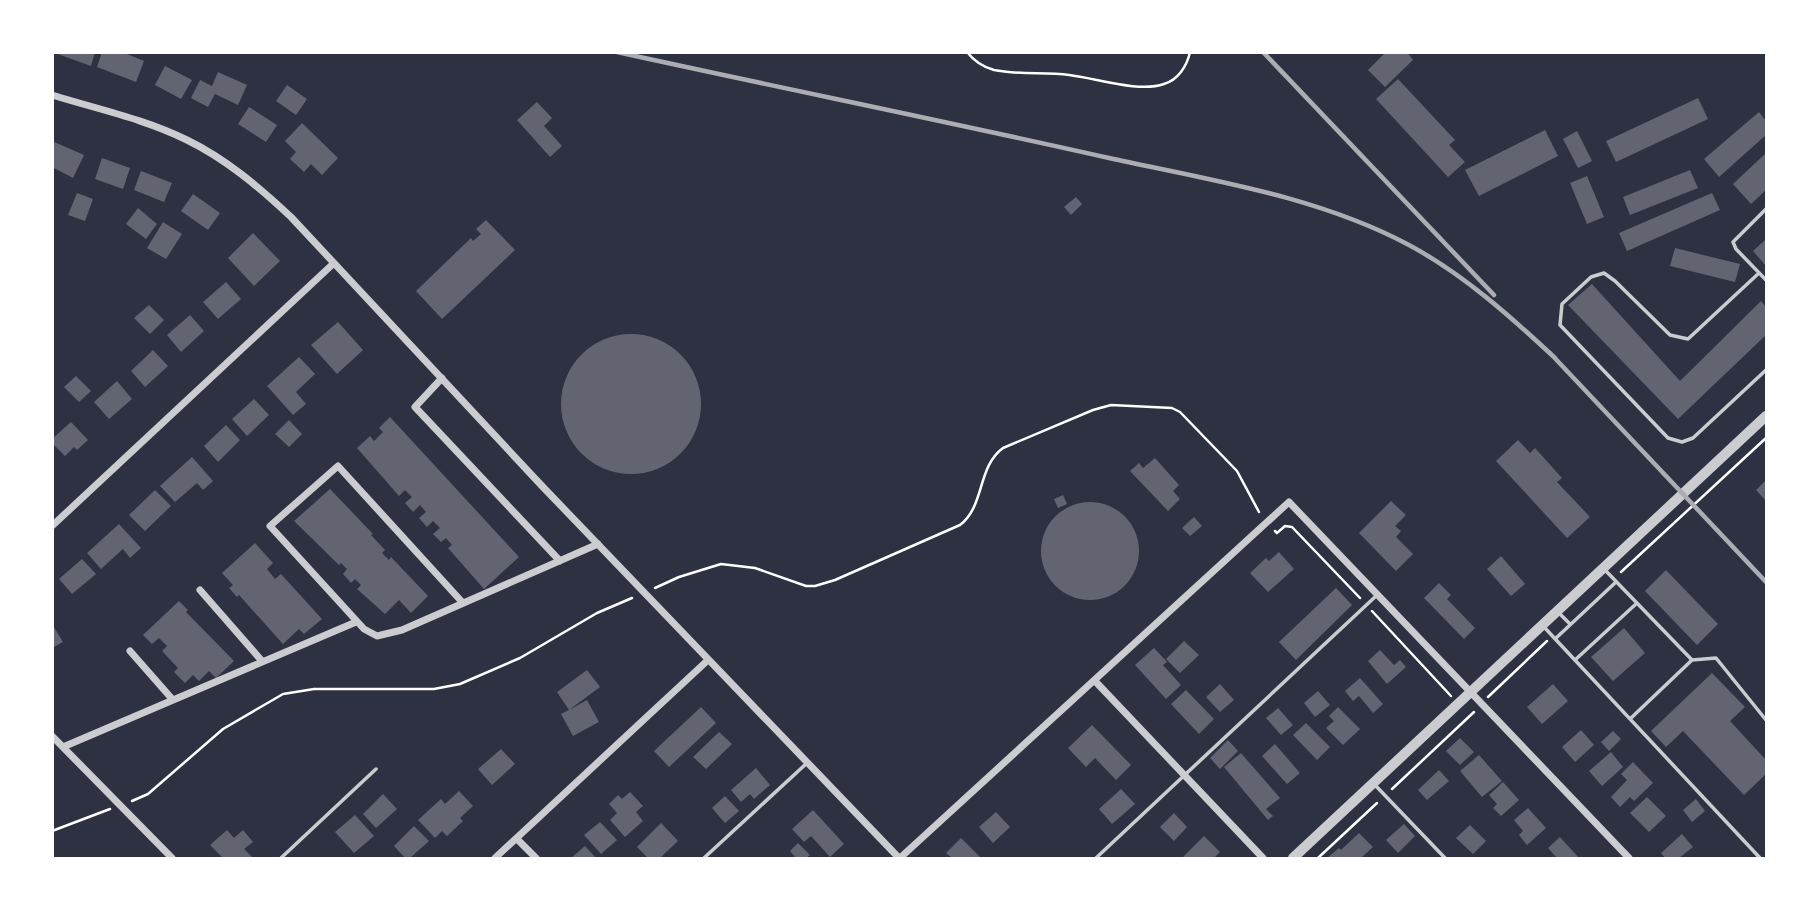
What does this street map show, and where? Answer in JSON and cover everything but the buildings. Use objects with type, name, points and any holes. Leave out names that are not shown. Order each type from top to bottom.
[{"type":"street","points":[[52,95],[184,138],[209,152],[264,191],[900,859],[1289,502],[1629,859]]},
{"type":"street","points":[[52,526],[334,263]]},
{"type":"street","points":[[442,378],[415,407],[560,561]]},
{"type":"street","points":[[1293,859],[1766,416]]},
{"type":"street","points":[[463,603],[338,466],[270,526],[356,622],[377,636],[402,630],[598,544]]},
{"type":"street","points":[[200,590],[262,661]]},
{"type":"street","points":[[63,747],[356,622]]},
{"type":"street","points":[[130,651],[173,700]]},
{"type":"street","points":[[495,859],[708,660]]},
{"type":"street","points":[[1095,681],[1262,859]]},
{"type":"street","points":[[52,736],[172,859]]},
{"type":"street","points":[[517,839],[536,859]]},
{"type":"lane","points":[[1766,209],[1733,242],[1736,249],[1766,281]]},
{"type":"lane","points":[[1759,273],[1688,338],[1670,335],[1604,273],[1591,276],[1562,304],[1560,325],[1668,438],[1682,442],[1693,438],[1766,370]]},
{"type":"lane","points":[[1603,568],[1692,660]]},
{"type":"lane","points":[[1555,639],[1616,582]]},
{"type":"lane","points":[[1096,859],[1378,595]]},
{"type":"lane","points":[[1575,660],[1637,603]]},
{"type":"lane","points":[[1558,611],[1570,624]]},
{"type":"lane","points":[[1542,625],[1760,859]]},
{"type":"lane","points":[[1630,719],[1692,660],[1716,658],[1766,720]]},
{"type":"lane","points":[[704,859],[807,763]]},
{"type":"lane","points":[[281,859],[376,769]]},
{"type":"lane","points":[[1373,783],[1445,859]]},
{"type":"path","points":[[967,52],[979,64],[992,69],[1068,74],[1146,87],[1161,86],[1172,81],[1187,64],[1191,52]]},
{"type":"path","points":[[52,831],[148,794],[223,729],[283,694],[314,689],[434,690],[460,684],[520,658],[597,613],[679,577],[721,564],[755,568],[806,586],[835,580],[960,525],[968,519],[987,466],[993,456],[1003,448],[1111,405],[1172,408],[1180,412],[1237,471],[1266,522],[1277,533],[1285,526],[1292,527],[1439,681],[1468,718]]},
{"type":"railway","points":[[617,52],[1224,182],[1338,214],[1374,228],[1429,256],[1503,311],[1555,358]]},
{"type":"railway","points":[[1263,52],[1494,295]]},
{"type":"railway","points":[[1550,353],[1766,582]]}]
